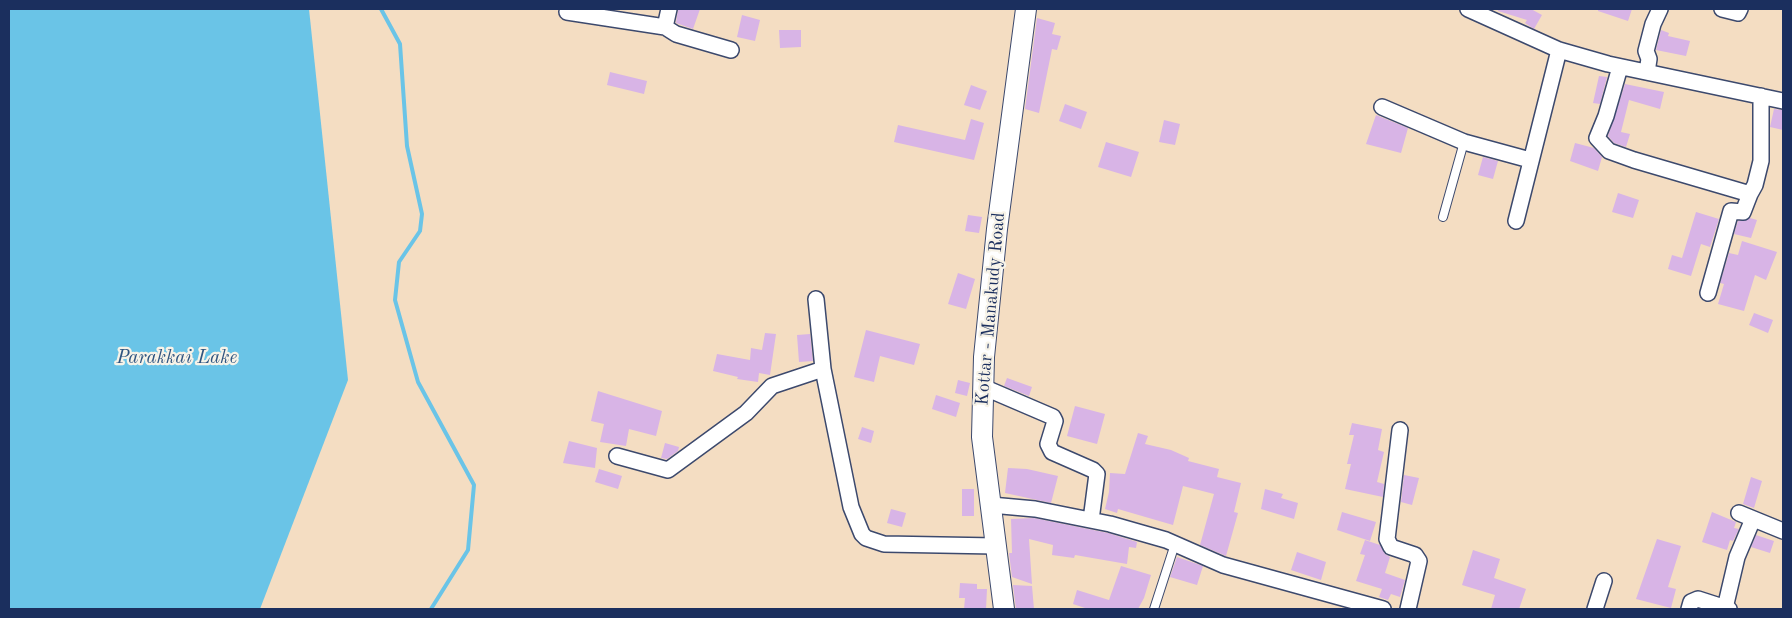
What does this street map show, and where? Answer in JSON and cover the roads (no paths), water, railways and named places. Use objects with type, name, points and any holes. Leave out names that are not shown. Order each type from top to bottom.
[{"type":"main road","name":"Kottar - Manakudy Road","points":[[1004,609],[982,437],[984,357],[997,229],[1026,9]]},
{"type":"street","points":[[665,27],[669,9]]},
{"type":"street","points":[[1468,9],[1559,50],[1620,67],[1783,101]]},
{"type":"street","points":[[1647,72],[1649,59],[1646,51],[1653,24],[1660,9]]},
{"type":"street","points":[[1722,9],[1738,13],[1740,9]]},
{"type":"street","points":[[567,12],[665,27],[676,34],[731,50]]},
{"type":"street","points":[[1516,221],[1559,50]]},
{"type":"street","points":[[1620,67],[1606,116],[1597,138],[1610,151],[1634,160],[1750,194]]},
{"type":"street","points":[[1708,292],[1732,211],[1743,212],[1755,185],[1761,161],[1761,96]]},
{"type":"street","points":[[1382,107],[1464,142],[1530,160]]},
{"type":"street","points":[[816,298],[823,369],[851,507],[862,534],[884,544],[996,546]]},
{"type":"street","points":[[617,456],[668,470],[746,413],[772,386],[823,369]]},
{"type":"street","points":[[983,386],[1053,416],[1055,421],[1048,444],[1052,452],[1093,470],[1097,474],[1091,520]]},
{"type":"street","points":[[1400,430],[1387,539],[1391,547],[1415,555],[1419,561],[1408,609]]},
{"type":"street","points":[[990,505],[1035,509],[1091,520],[1175,544],[1223,565],[1383,609]]},
{"type":"street","points":[[1689,609],[1694,599],[1727,609],[1746,516],[1783,531]]},
{"type":"street","points":[[1595,609],[1604,581]]},
{"type":"lane","points":[[1443,217],[1464,142]]},
{"type":"lane","points":[[1154,609],[1175,544]]},
{"type":"water","name":"Parakkai Lake","points":[[9,9],[309,9],[348,380],[260,609],[9,609]]},
{"type":"waterway","points":[[381,9],[400,44],[407,146],[422,214],[420,231],[399,262],[395,300],[418,382],[474,485],[468,550],[431,609]]}]
